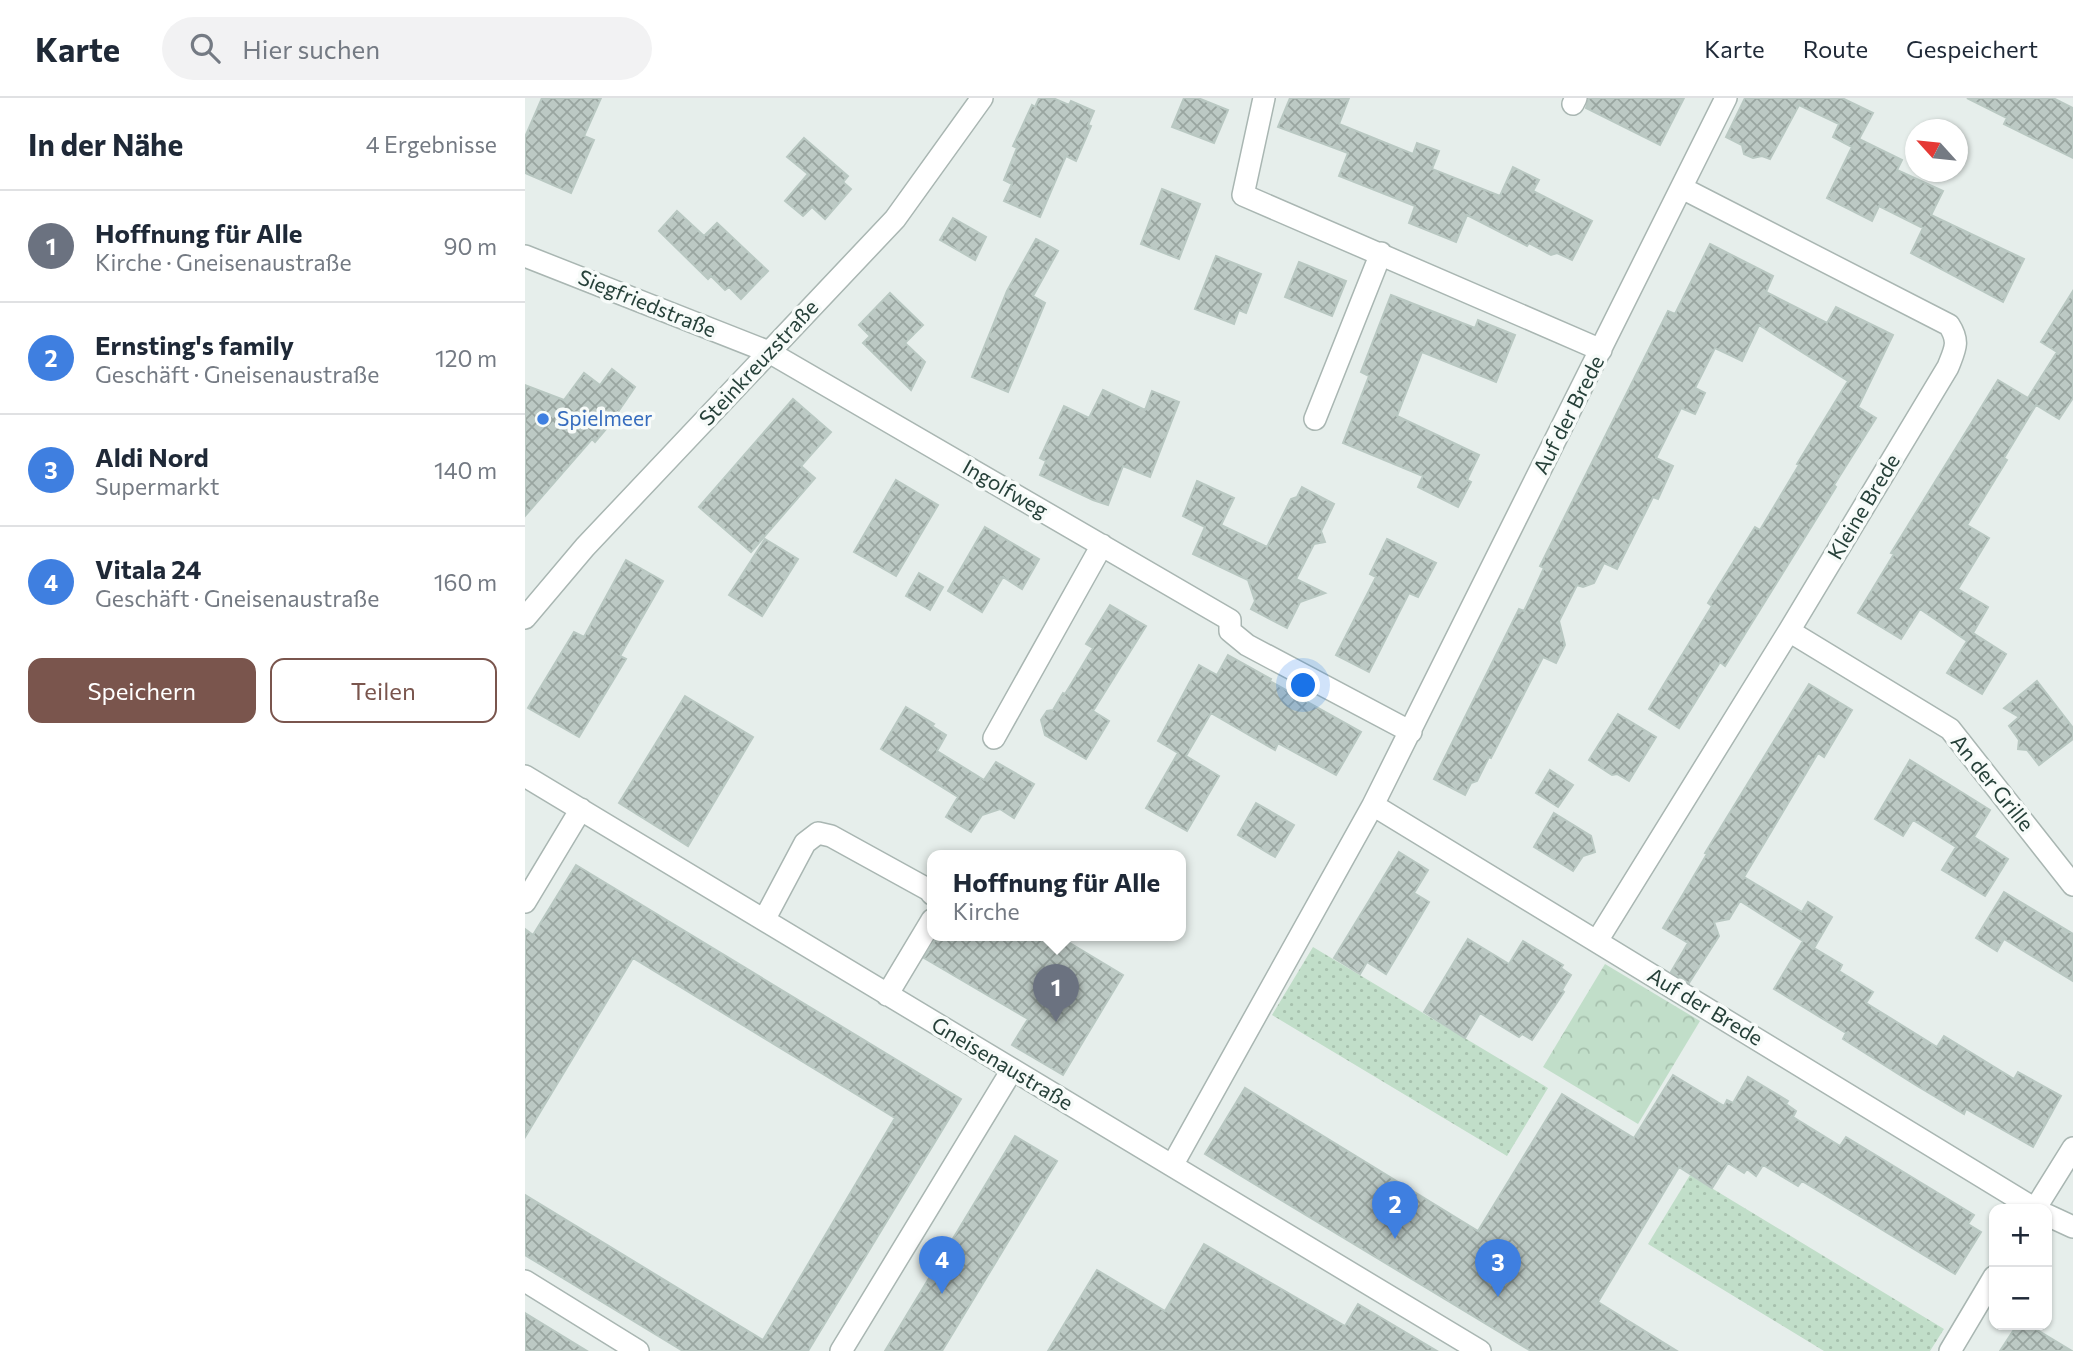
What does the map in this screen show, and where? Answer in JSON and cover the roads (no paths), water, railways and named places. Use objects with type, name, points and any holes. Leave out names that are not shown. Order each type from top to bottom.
[{"type":"street","name":"Steinkreuzstraße","points":[[525,618],[585,547],[895,219],[982,98]]},
{"type":"street","points":[[1264,98],[1243,195],[1601,350]]},
{"type":"street","name":"Auf der Brede","points":[[1173,1164],[1411,732],[1726,98]]},
{"type":"street","name":"Kleine Brede","points":[[1597,941],[1789,631],[1948,367],[1956,348],[1956,335],[1949,325],[1682,188]]},
{"type":"street","points":[[1315,419],[1381,253]]},
{"type":"street","name":"Siegfriedstraße","points":[[525,256],[769,352]]},
{"type":"street","name":"Ingolfweg","points":[[769,352],[1230,620],[1230,631],[1247,645],[1411,732]]},
{"type":"street","points":[[994,738],[1102,545]]},
{"type":"street","name":"An der Grille","points":[[1789,631],[1950,729],[2073,885]]},
{"type":"street","name":"Gneisenaustraße","points":[[525,776],[1480,1351]]},
{"type":"street","name":"Auf der Brede","points":[[1373,805],[2027,1204]]},
{"type":"street","points":[[525,902],[581,809]]},
{"type":"street","points":[[764,920],[805,843],[818,833],[831,836],[927,889]]},
{"type":"street","points":[[887,995],[927,928]]},
{"type":"street","points":[[841,1351],[1013,1070]]},
{"type":"street","points":[[2038,1204],[2073,1148]]},
{"type":"street","points":[[2052,1217],[2073,1227]]},
{"type":"street","points":[[525,1282],[638,1351]]},
{"type":"street","points":[[1949,1351],[1989,1285]]},
{"type":"place","name":"Spielmeer","points":[[543,419]]},
{"type":"place","name":"Hoffnung für Alle","points":[[1056,1022]]},
{"type":"place","name":"Ernsting's family","points":[[1395,1239]]},
{"type":"place","name":"Vitala 24","points":[[942,1294]]},
{"type":"place","name":"Aldi Nord","points":[[1498,1297]]}]
